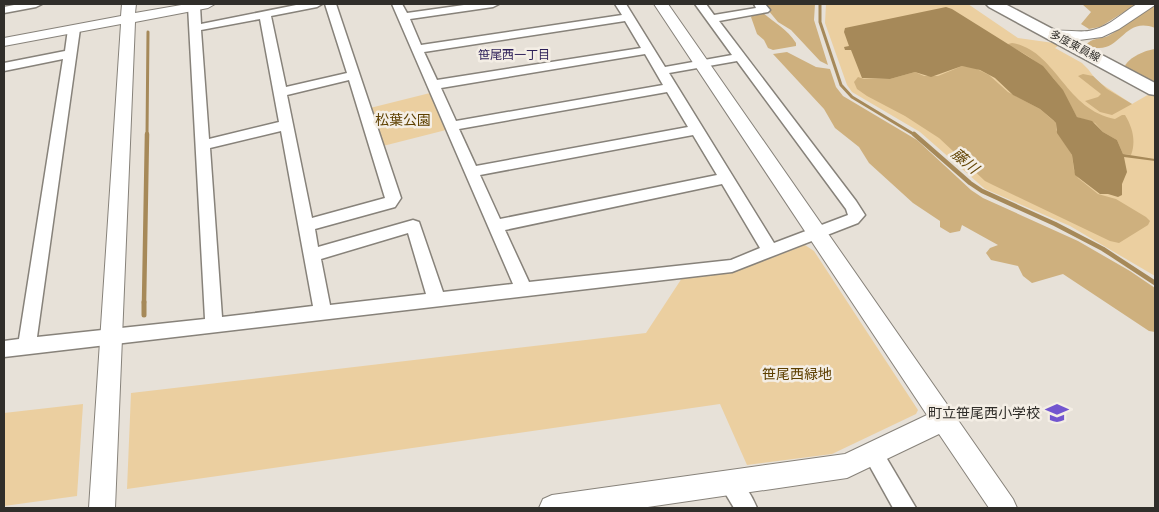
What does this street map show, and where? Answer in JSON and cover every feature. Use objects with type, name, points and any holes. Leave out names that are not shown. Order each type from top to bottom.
[{"type":"main road","name":"多度東員線","points":[[994,4],[1155,90]]},
{"type":"street","points":[[4,10],[36,4]]},
{"type":"street","points":[[196,28],[317,4]]},
{"type":"street","points":[[306,226],[393,201],[331,4]]},
{"type":"street","points":[[397,4],[524,290]]},
{"type":"street","points":[[402,17],[493,4]]},
{"type":"street","points":[[621,4],[770,251]]},
{"type":"street","points":[[661,4],[818,232],[1004,508]]},
{"type":"street","points":[[4,349],[732,266],[853,219],[857,215],[700,4]]},
{"type":"street","points":[[711,19],[764,10],[759,4]]},
{"type":"street","points":[[1055,35],[1092,35],[1104,32],[1132,11],[1149,4]]},
{"type":"street","points":[[4,42],[74,29],[128,11],[201,5],[196,28],[214,326]]},
{"type":"street","points":[[102,508],[128,11]]},
{"type":"street","points":[[264,14],[281,92],[323,313]]},
{"type":"street","points":[[417,49],[629,17]]},
{"type":"street","points":[[27,347],[74,29]]},
{"type":"street","points":[[433,85],[649,50]]},
{"type":"street","points":[[4,68],[70,54]]},
{"type":"street","points":[[662,71],[740,57]]},
{"type":"street","points":[[281,92],[354,75]]},
{"type":"street","points":[[451,126],[672,87]]},
{"type":"street","points":[[203,145],[286,125]]},
{"type":"street","points":[[471,172],[697,130]]},
{"type":"street","points":[[495,226],[727,178]]},
{"type":"street","points":[[312,255],[413,226],[437,300]]},
{"type":"street","points":[[552,508],[624,503],[729,484],[847,466],[944,419]]},
{"type":"street","points":[[874,454],[906,508]]},
{"type":"street","points":[[729,484],[746,508]]},
{"type":"green space","points":[[826,4],[968,4],[1018,38],[1061,44],[1055,48],[1082,63],[1097,81],[1132,104],[1151,93],[1155,96],[1155,276],[1070,226],[985,189],[920,132],[852,92],[847,85],[825,23]]},
{"type":"green space","name":"松葉公園","points":[[430,93],[446,130],[383,146],[370,108]]},
{"type":"green space","name":"笹尾西緑地","points":[[805,245],[814,251],[918,410],[916,414],[832,454],[747,465],[720,404],[127,489],[131,393],[646,333],[682,278],[735,272]]},
{"type":"green space","points":[[83,404],[77,496],[4,506],[4,413]]},
{"type":"shaded area","points":[[763,4],[815,4],[814,20],[828,65],[820,61],[791,30],[778,22]]},
{"type":"shaded area","points":[[1082,4],[1137,4],[1100,27],[1089,29],[1081,24],[1091,12]]},
{"type":"shaded area","points":[[1155,6],[1155,28],[1135,27],[1107,47],[1098,48],[1086,45],[1093,40],[1108,36],[1142,12]]},
{"type":"shaded area","points":[[946,7],[1043,66],[1063,90],[1077,117],[1092,121],[1103,132],[1117,140],[1123,154],[1155,159],[1155,161],[1124,157],[1127,172],[1122,184],[1122,195],[1118,197],[1100,194],[1075,175],[1072,155],[1057,133],[1056,123],[1040,109],[1013,95],[995,78],[980,70],[962,66],[931,77],[915,72],[890,79],[862,78],[851,50],[845,50],[844,47],[849,46],[844,32],[845,28]]},
{"type":"shaded area","points":[[763,13],[789,34],[796,43],[796,46],[773,50],[768,48],[764,40],[757,34],[751,17],[753,14]]},
{"type":"shaded area","points":[[1012,43],[1027,48],[1040,57],[1072,93],[1098,113],[1115,119],[1125,115],[1133,135],[1131,155],[1123,154],[1117,140],[1103,132],[1095,123],[1077,117],[1052,77],[1032,59],[1009,46],[1008,44]]},
{"type":"shaded area","points":[[1155,49],[1155,85],[1125,66],[1138,54]]},
{"type":"shaded area","points":[[787,52],[816,67],[830,69],[836,87],[843,96],[917,140],[971,190],[983,198],[1078,241],[1155,288],[1155,332],[1149,331],[1063,274],[1032,283],[1023,276],[1018,266],[991,260],[986,253],[990,248],[998,245],[962,225],[960,231],[950,233],[940,227],[940,221],[913,203],[869,163],[859,147],[835,128],[824,109],[773,54]]},
{"type":"shaded area","points":[[962,66],[973,67],[989,75],[1008,92],[1040,109],[1056,123],[1056,130],[1072,155],[1074,170],[1078,178],[1098,194],[1116,199],[1146,217],[1150,221],[1148,225],[1119,243],[1110,241],[993,185],[985,181],[939,138],[905,116],[867,96],[857,89],[854,82],[858,77],[864,79],[890,79],[915,72],[924,76],[938,76]]},
{"type":"shaded area","points":[[1083,74],[1093,76],[1107,89],[1132,104],[1112,115],[1100,112],[1085,101],[1098,97],[1101,94],[1078,76]]},
{"type":"waterway","name":"藤川","points":[[820,4],[820,22],[841,85],[852,97],[915,135]]},
{"type":"waterway","points":[[147,135],[148,32]]},
{"type":"waterway","points":[[144,303],[147,134]]},
{"type":"waterway","name":"藤川","points":[[914,134],[970,183],[982,191],[1055,224],[1103,249],[1155,283]]},
{"type":"waterway","points":[[144,303],[144,315]]},
{"type":"place","name":"町立笹尾西小学校","points":[[1057,413]]},
{"type":"district","name":"笹尾西一丁目","points":[[514,55]]}]
